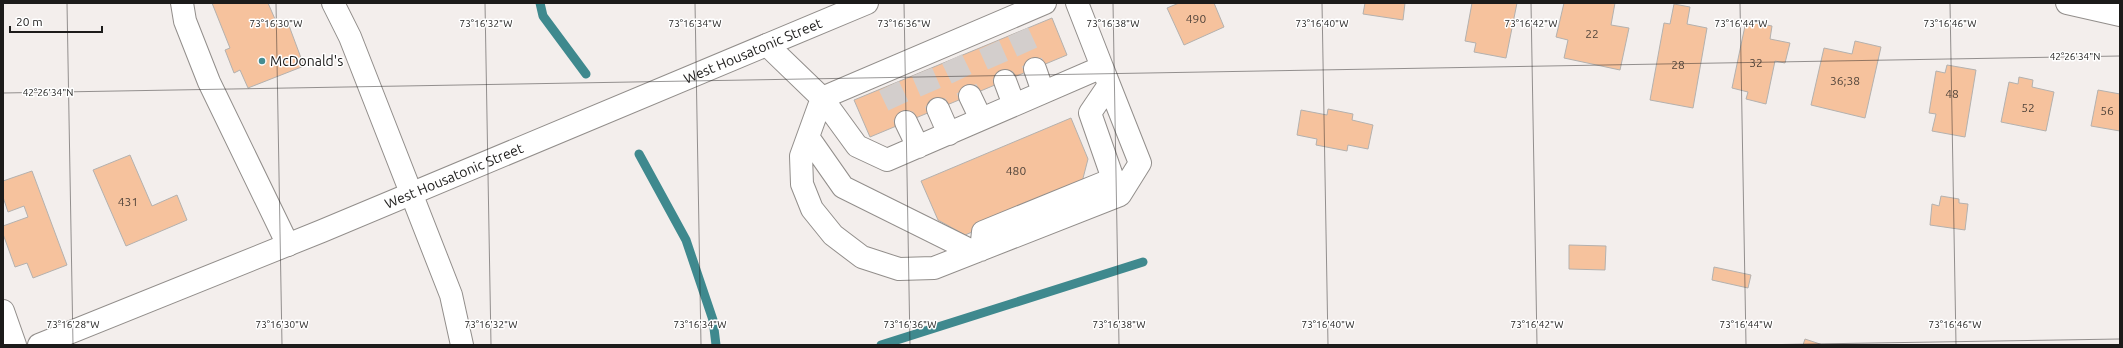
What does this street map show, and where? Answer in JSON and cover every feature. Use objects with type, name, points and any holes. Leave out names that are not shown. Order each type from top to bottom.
[{"type":"main road","points":[[182,3],[185,21],[210,82],[288,245]]},
{"type":"main road","points":[[333,3],[350,37],[451,295],[462,345]]},
{"type":"main road","points":[[822,98],[885,79],[1014,25],[1045,3]]},
{"type":"main road","points":[[822,98],[801,156],[802,184],[812,209],[833,235],[862,257],[900,269],[934,268],[1120,195],[1140,163],[1077,3]]},
{"type":"main road","points":[[2067,3],[2120,15]]},
{"type":"main road","name":"West Housatonic Street","points":[[39,345],[288,245],[865,4]]},
{"type":"main road","points":[[767,45],[822,98],[857,146],[887,160],[1043,92],[1106,76]]},
{"type":"main road","points":[[1034,69],[1043,92]]},
{"type":"main road","points":[[977,251],[983,232],[1113,179],[1090,113],[1106,76]]},
{"type":"main road","points":[[1005,81],[1014,105]]},
{"type":"main road","points":[[970,96],[981,119]]},
{"type":"main road","points":[[938,109],[949,134]]},
{"type":"main road","points":[[906,122],[918,147]]},
{"type":"main road","points":[[808,137],[843,187],[977,251]]},
{"type":"main road","points":[[3,311],[15,345]]},
{"type":"building","points":[[212,3],[268,3],[278,26],[288,23],[304,66],[248,88],[240,70],[234,73],[225,50],[230,48]]},
{"type":"building","points":[[1179,3],[1214,3],[1224,27],[1184,45],[1167,8]]},
{"type":"building","points":[[1365,3],[1405,3],[1403,20],[1363,14]]},
{"type":"building","points":[[1472,3],[1517,3],[1506,58],[1474,52],[1476,43],[1465,41]]},
{"type":"building","points":[[1564,3],[1615,3],[1611,25],[1629,28],[1620,70],[1564,58],[1568,40],[1556,37]]},
{"type":"building","points":[[1674,4],[1690,7],[1687,24],[1707,28],[1693,108],[1650,100],[1664,23],[1670,24]]},
{"type":"building","points":[[1052,18],[1067,55],[870,137],[854,100]]},
{"type":"building","points":[[1746,21],[1772,26],[1770,39],[1790,43],[1785,63],[1775,61],[1766,104],[1746,99],[1748,92],[1732,88]]},
{"type":"building","points":[[1855,41],[1881,47],[1865,118],[1811,105],[1824,48],[1852,54]]},
{"type":"building","points":[[1947,65],[1976,70],[1965,137],[1932,131],[1936,114],[1929,113],[1936,71],[1945,73]]},
{"type":"building","points":[[2019,77],[2033,80],[2032,87],[2054,92],[2046,131],[2001,122],[2009,82],[2018,84]]},
{"type":"building","points":[[2098,90],[2120,94],[2120,131],[2091,126]]},
{"type":"building","points":[[1328,109],[1353,114],[1352,120],[1373,125],[1368,149],[1348,145],[1347,151],[1316,145],[1317,139],[1297,135],[1301,110],[1327,115]]},
{"type":"building","points":[[1071,118],[1088,159],[1081,186],[965,235],[938,220],[921,181]]},
{"type":"building","points":[[130,155],[152,206],[177,195],[187,220],[126,246],[93,170]]},
{"type":"building","points":[[32,171],[67,265],[33,278],[27,263],[15,267],[3,234],[3,226],[28,217],[24,206],[8,212],[3,197],[3,181]]},
{"type":"building","points":[[1941,196],[1959,199],[1959,203],[1968,204],[1965,230],[1930,225],[1932,204],[1939,206]]},
{"type":"building","points":[[1569,245],[1606,246],[1605,270],[1569,269]]},
{"type":"building","points":[[1714,267],[1751,275],[1748,288],[1712,280]]},
{"type":"building","points":[[1805,339],[1823,345],[1803,345]]},
{"type":"waterway","points":[[540,3],[543,16],[586,74]]},
{"type":"waterway","points":[[639,154],[686,240],[713,320],[716,345]]},
{"type":"waterway","points":[[881,345],[1143,262]]},
{"type":"tunnel","points":[[1018,32],[1035,69]]},
{"type":"tunnel","points":[[989,45],[1005,81]]},
{"type":"tunnel","points":[[952,59],[970,96]]},
{"type":"tunnel","points":[[922,72],[938,109]]},
{"type":"tunnel","points":[[889,86],[906,122]]},
{"type":"place","name":"McDonald's","points":[[262,61]]}]
